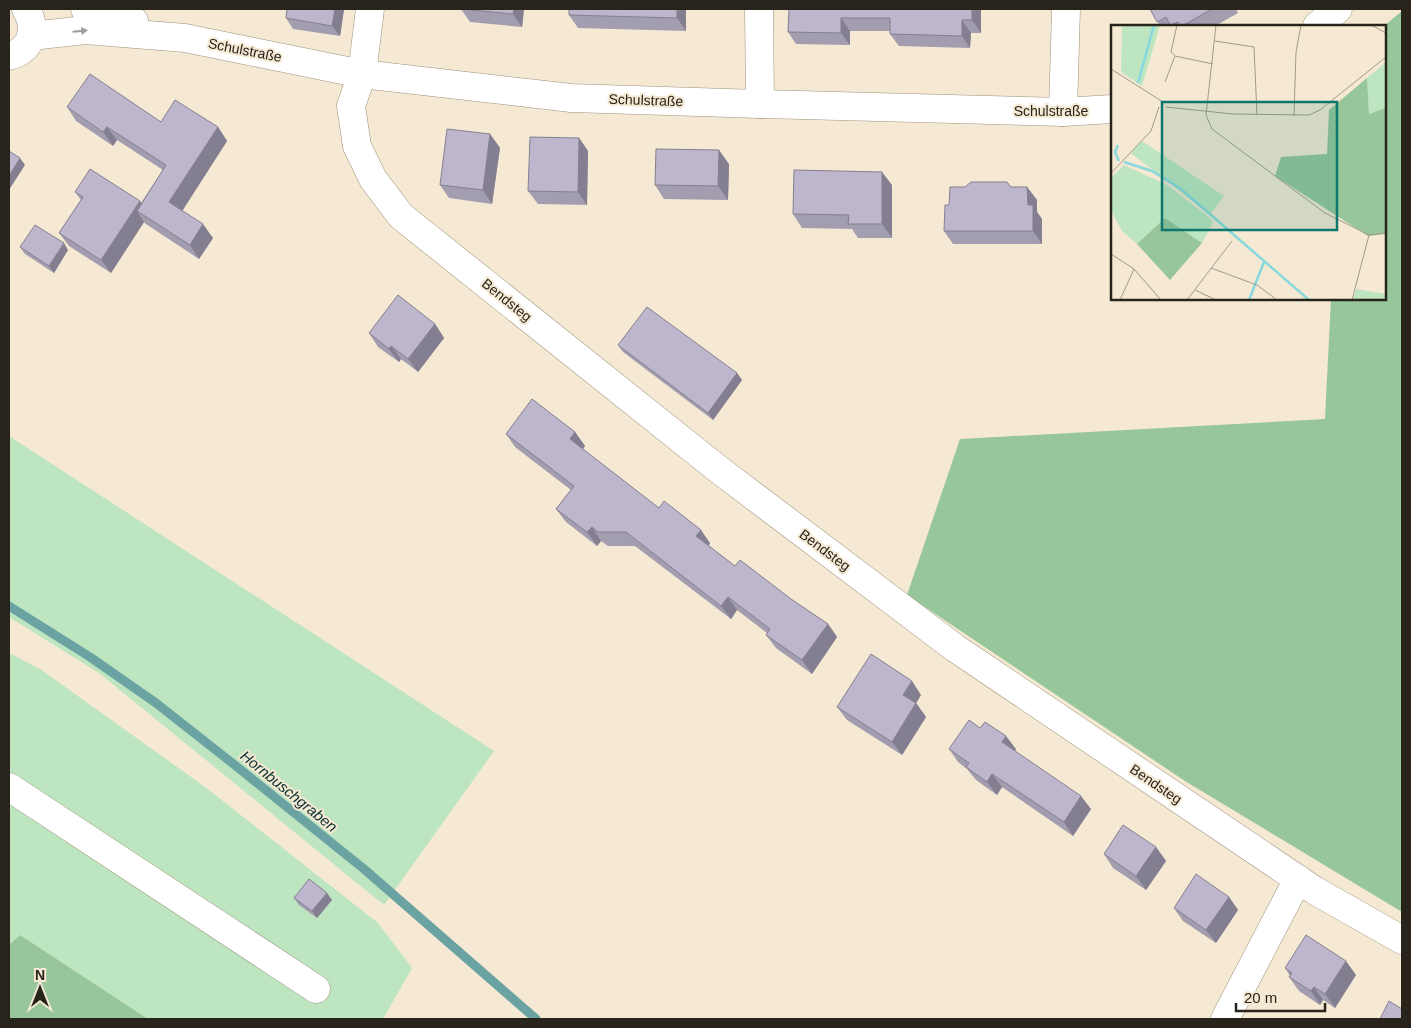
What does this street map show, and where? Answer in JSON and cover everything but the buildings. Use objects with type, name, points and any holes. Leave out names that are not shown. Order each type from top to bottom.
[{"type":"street","points":[[9,56],[20,52],[27,45],[31,36],[33,27],[26,9]]},
{"type":"street","name":"Schulstraße","points":[[85,9],[132,20],[185,38]]},
{"type":"street","name":"Bendsteg","points":[[370,9],[362,74],[351,106],[357,146],[373,179],[401,216],[718,469],[955,648],[1314,890],[1402,940]]},
{"type":"street","points":[[759,9],[760,104]]},
{"type":"street","points":[[1063,112],[1066,9]]},
{"type":"street","points":[[1318,25],[1338,9]]},
{"type":"street","name":"Schulstraße","points":[[31,36],[85,30],[185,38],[362,74],[571,98],[1063,112],[1111,109]]},
{"type":"street","points":[[9,787],[316,989]]},
{"type":"street","points":[[1225,1019],[1298,879]]},
{"type":"green space","points":[[1402,11],[1402,912],[1185,781],[907,595],[960,439],[1325,419],[1331,300],[1386,300],[1385,25]]},
{"type":"green space","points":[[9,436],[494,751],[384,905],[99,673],[9,617]]},
{"type":"green space","points":[[9,653],[40,669],[205,787],[378,923],[412,968],[383,1019],[148,1019],[20,935],[9,945]]},
{"type":"green space","points":[[20,935],[148,1019],[9,1019],[9,945]]},
{"type":"waterway","name":"Hornbuschgraben","points":[[9,606],[90,657],[156,703],[364,869],[536,1019]]}]
